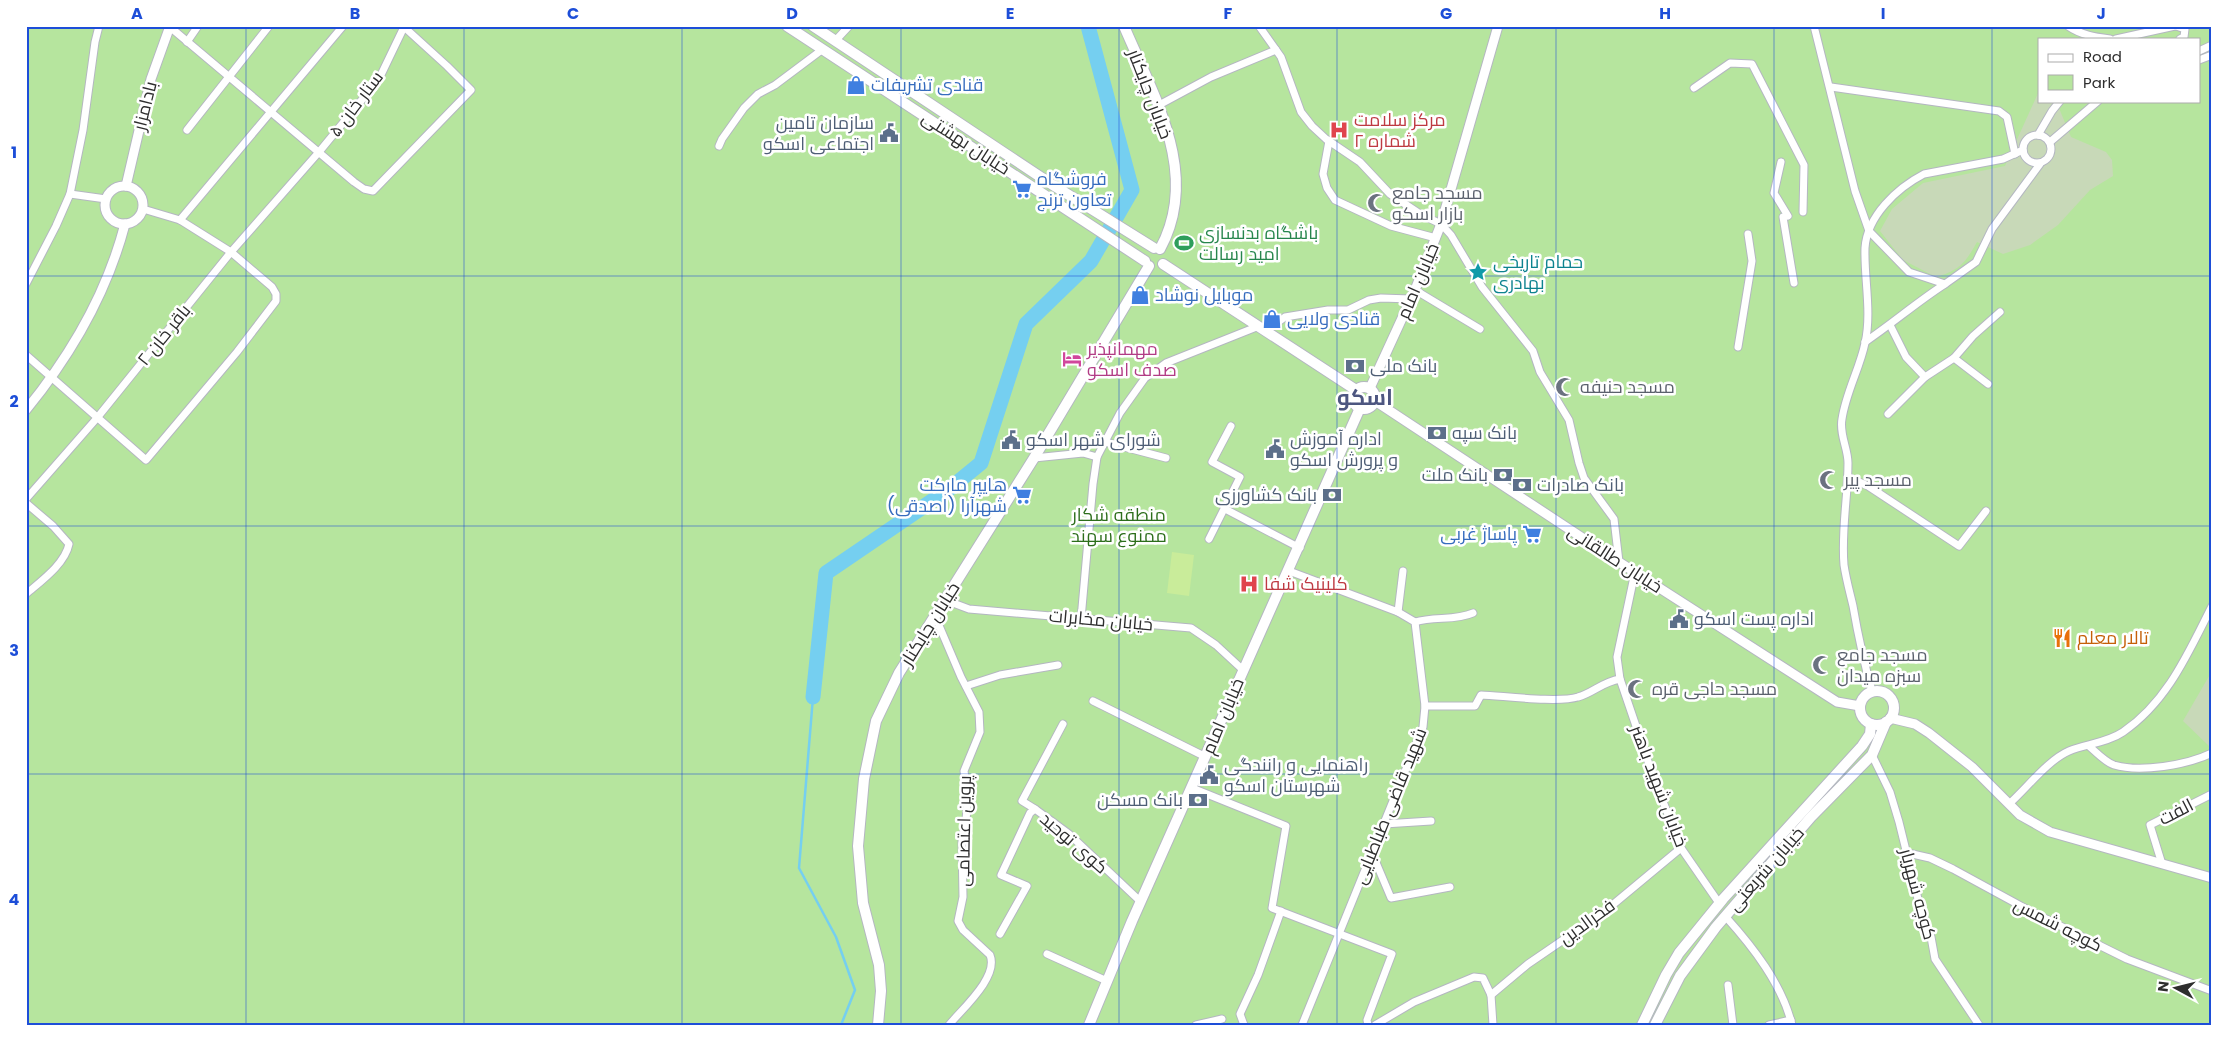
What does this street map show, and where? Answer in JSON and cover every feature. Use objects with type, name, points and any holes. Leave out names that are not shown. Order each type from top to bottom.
[{"type":"main road","name":"خیابان بهشتی","points":[[787,26],[1093,226],[1147,264]]},
{"type":"main road","name":"خیابان بهشتی","points":[[813,26],[1015,161],[1157,249]]},
{"type":"main road","name":"خیابان چایکنار","points":[[1124,26],[1159,105],[1176,164],[1177,188],[1175,210],[1167,237],[1157,249]]},
{"type":"main road","points":[[1157,249],[1165,258],[1163,264],[1158,268],[1147,264],[1147,252],[1157,249]]},
{"type":"main road","name":"خیابان چایکنار","points":[[878,1025],[881,991],[879,965],[863,904],[858,846],[864,779],[876,721],[899,673],[1034,458],[1147,264]]},
{"type":"main road","points":[[1163,264],[1356,390]]},
{"type":"main road","points":[[1362,386],[1370,388],[1375,394],[1375,401],[1371,407],[1360,408],[1353,400],[1356,390],[1362,386]]},
{"type":"main road","name":"خیابان امام","points":[[1088,1025],[1243,670],[1300,548],[1360,408]]},
{"type":"main road","points":[[1872,691],[1882,692],[1891,698],[1894,708],[1888,720],[1879,725],[1872,724],[1862,717],[1860,706],[1864,697],[1872,691]]},
{"type":"main road","name":"خیابان شریعتی","points":[[1655,1025],[1680,976],[1725,916],[1811,817],[1872,755],[1888,720]]},
{"type":"main road","name":"خیابان شریعتی","points":[[1642,1025],[1666,975],[1679,953],[1719,904],[1862,746],[1870,734],[1872,724]]},
{"type":"street","points":[[26,284],[70,194],[83,130],[95,42],[99,26]]},
{"type":"street","points":[[186,42],[198,26]]},
{"type":"street","points":[[188,130],[228,76],[269,26]]},
{"type":"street","points":[[180,220],[343,26]]},
{"type":"street","points":[[170,27],[359,185],[364,189],[373,190],[471,90],[403,26]]},
{"type":"street","name":"ستار خان ۵","points":[[231,252],[319,152],[379,79],[403,26]]},
{"type":"street","points":[[836,40],[849,26]]},
{"type":"street","points":[[1259,26],[1281,56],[1301,112],[1312,126],[1329,141],[1360,162],[1390,194],[1420,214],[1441,224],[1451,235],[1482,287],[1533,350],[1540,372],[1568,420],[1578,463],[1584,478],[1614,519],[1619,562]]},
{"type":"street","name":"خیابان امام","points":[[1370,388],[1415,290],[1441,224],[1498,26]]},
{"type":"street","points":[[1814,26],[1831,87],[1855,191],[1868,231],[1909,272],[1945,284]]},
{"type":"street","points":[[2068,26],[2089,36],[2103,38]]},
{"type":"street","points":[[2121,38],[2175,26],[2185,29],[2184,37],[2182,38]]},
{"type":"street","name":"بادامزار","points":[[126,186],[151,80],[170,27]]},
{"type":"street","points":[[2200,51],[2212,45]]},
{"type":"street","points":[[719,146],[744,108],[758,94],[775,85],[823,49]]},
{"type":"street","points":[[1159,105],[1211,77],[1276,50]]},
{"type":"street","points":[[2200,60],[2212,55]]},
{"type":"street","points":[[1694,88],[1730,63],[1752,64],[1804,165],[1802,212]]},
{"type":"street","points":[[1831,87],[1998,110],[2007,117],[2015,154]]},
{"type":"street","points":[[2040,164],[2027,159],[2023,150],[2026,141],[2038,135],[2052,110],[2059,102]]},
{"type":"street","points":[[1866,342],[1921,299],[1976,262],[1992,229],[2040,164],[2050,155],[2050,142],[2097,102]]},
{"type":"street","points":[[2038,135],[2050,142]]},
{"type":"street","points":[[1329,141],[1323,174],[1327,188],[1335,200],[1391,226],[1436,238]]},
{"type":"street","points":[[1872,691],[1844,567],[1843,540],[1848,459],[1841,419],[1866,342],[1868,305],[1865,247],[1868,231],[1882,207],[1916,178],[1924,174],[2003,158],[2023,150]]},
{"type":"street","points":[[1781,162],[1774,193],[1785,216],[1794,283]]},
{"type":"street","points":[[126,186],[132,188],[141,197],[143,209],[137,220],[126,224],[114,221],[109,217],[105,205],[106,199],[114,189],[126,186]]},
{"type":"street","points":[[70,194],[106,199]]},
{"type":"street","points":[[26,355],[146,460],[243,344],[276,301],[276,294],[272,287],[231,252],[180,220],[143,209]]},
{"type":"street","points":[[26,410],[53,377],[96,304],[119,247],[126,224]]},
{"type":"street","points":[[1738,348],[1752,261],[1748,234]]},
{"type":"street","name":"باقر خان ۲","points":[[26,501],[97,418],[231,252]]},
{"type":"street","points":[[1415,290],[1480,329]]},
{"type":"street","points":[[1081,619],[1097,457],[1120,413],[1145,378],[1166,363],[1263,329],[1285,317],[1328,310],[1348,310],[1364,302],[1381,298],[1411,299]]},
{"type":"street","points":[[1888,414],[1925,377],[1954,358],[1973,336],[2000,312]]},
{"type":"street","points":[[1890,325],[1906,357],[1925,377]]},
{"type":"street","points":[[1954,358],[1988,384]]},
{"type":"street","name":"خیابان طالقانی","points":[[1375,401],[1619,562],[1837,702],[1860,706]]},
{"type":"street","points":[[1209,538],[1240,477],[1212,462],[1231,426]]},
{"type":"street","points":[[1105,442],[1166,458]]},
{"type":"street","points":[[1034,458],[1082,453],[1097,457]]},
{"type":"street","points":[[1848,477],[1868,486],[1959,546],[1986,511]]},
{"type":"street","points":[[26,501],[53,526],[68,544],[67,552],[26,594]]},
{"type":"street","points":[[1225,509],[1300,548]]},
{"type":"street","points":[[1289,571],[1398,612],[1415,622],[1428,618],[1465,616],[1473,613]]},
{"type":"street","points":[[1398,612],[1403,571]]},
{"type":"street","name":"خیابان شهید باهنر","points":[[1635,572],[1617,657],[1620,679],[1681,848],[1719,904]]},
{"type":"street","name":"خیابان مخابرات","points":[[945,600],[969,609],[1191,628],[1216,645],[1243,670]]},
{"type":"street","points":[[2009,804],[2059,757],[2069,751],[2089,746],[2122,733],[2154,706],[2174,679],[2212,606]]},
{"type":"street","name":"پروین اعتصامی","points":[[935,616],[979,712],[980,732],[964,770],[968,798],[962,840],[963,897],[958,921],[963,930],[990,956],[992,966],[989,976],[949,1025]]},
{"type":"street","name":"شهید قاضی طباطبایی","points":[[1302,1025],[1423,727],[1425,706],[1415,622]]},
{"type":"street","points":[[966,686],[1000,675],[1058,664]]},
{"type":"street","points":[[1425,706],[1475,706],[1481,694],[1549,699],[1578,697],[1600,685],[1620,679]]},
{"type":"street","points":[[1093,702],[1206,757]]},
{"type":"street","points":[[1888,720],[1915,724],[1929,733],[1972,767],[2020,815],[2050,832],[2212,878]]},
{"type":"street","points":[[1035,809],[1022,801],[1063,724]]},
{"type":"street","points":[[2089,746],[2112,764],[2142,769],[2180,763],[2212,753]]},
{"type":"street","name":"کوچه شهریار","points":[[1872,755],[1890,792],[1908,854],[1920,907],[1931,937],[1935,959],[1967,1004],[1979,1025]]},
{"type":"street","points":[[1192,788],[1286,826],[1272,908],[1392,954],[1367,1020],[1368,1025]]},
{"type":"street","name":"الفت","points":[[2162,864],[2150,825],[2212,794]]},
{"type":"street","name":"کوی توحید","points":[[1000,934],[1027,886],[1002,876],[1030,814],[1035,809],[1068,834],[1141,902]]},
{"type":"street","points":[[1384,824],[1431,821]]},
{"type":"street","name":"فخرالدین","points":[[1491,995],[1528,964],[1604,912],[1681,848]]},
{"type":"street","points":[[1372,853],[1391,898],[1450,887]]},
{"type":"street","name":"کوچه شمس","points":[[1908,854],[1930,858],[1953,869],[2032,912],[2127,959],[2212,991]]},
{"type":"street","points":[[1244,1025],[1240,1014],[1258,975],[1281,911]]},
{"type":"street","points":[[1725,916],[1746,939],[1775,983],[1792,1022],[1769,1025]]},
{"type":"street","points":[[1047,954],[1107,981]]},
{"type":"street","points":[[1375,1025],[1414,1002],[1474,977],[1482,978],[1491,995],[1494,1025]]},
{"type":"street","points":[[1728,985],[1733,1025]]},
{"type":"street","points":[[1196,1025],[1222,1019]]},
{"type":"green space","name":"منطقه شکار ممنوع سهند","points":[[26,26],[2212,26],[2212,1025],[26,1025]]},
{"type":"green space","points":[[2038,93],[2038,102],[2056,102],[2071,137],[2106,152],[2112,160],[2113,176],[2090,190],[2058,225],[2030,245],[2003,254],[1977,242],[1961,265],[1951,272],[1936,277],[1903,260],[1880,231],[1892,209],[1923,183],[2005,166]]},
{"type":"green space","points":[[1172,552],[1194,555],[1189,596],[1167,593]]},
{"type":"green space","points":[[2212,671],[2212,746],[2210,747],[2183,721]]},
{"type":"waterway","points":[[813,697],[826,573],[948,490],[981,463],[1026,324],[1091,261],[1132,190],[1088,26]]},
{"type":"waterway","points":[[813,697],[799,868],[836,937],[855,990],[841,1025]]},
{"type":"place","name":"قنادی تشریفات","points":[[856,85]]},
{"type":"place","name":"مرکز سلامت شماره ۲","points":[[1339,130]]},
{"type":"place","name":"سازمان تامین اجتماعی اسکو","points":[[889,133]]},
{"type":"place","name":"فروشگاه تعاون ترنج","points":[[1022,189]]},
{"type":"place","name":"مسجد جامع بازار اسکو","points":[[1377,203]]},
{"type":"place","name":"باشگاه بدنسازی امید رسالت","points":[[1184,243]]},
{"type":"place","name":"حمام تاریخی بهادری","points":[[1478,272]]},
{"type":"place","name":"موبایل نوشاد","points":[[1140,295]]},
{"type":"place","name":"قنادی ولایی","points":[[1272,319]]},
{"type":"place","name":"مهمانپذیر صدف اسکو","points":[[1072,359]]},
{"type":"place","name":"بانک ملی","points":[[1355,366]]},
{"type":"place","name":"مسجد حنیفه","points":[[1565,387]]},
{"type":"place","name":"بانک سپه","points":[[1437,433]]},
{"type":"place","name":"شورای شهر اسکو","points":[[1011,440]]},
{"type":"place","name":"اداره آموزش و پرورش اسکو","points":[[1275,449]]},
{"type":"place","name":"بانک ملت","points":[[1503,475]]},
{"type":"place","name":"مسجد پیر","points":[[1829,480]]},
{"type":"place","name":"بانک صادرات","points":[[1522,485]]},
{"type":"place","name":"هایپر مارکت شهرآرا (اصدقی)","points":[[1022,495]]},
{"type":"place","name":"بانک کشاورزی","points":[[1332,495]]},
{"type":"place","name":"پاساژ غربی","points":[[1532,534]]},
{"type":"place","name":"کلینیک شفا","points":[[1249,584]]},
{"type":"place","name":"اداره پست اسکو","points":[[1679,619]]},
{"type":"place","name":"تالار معلم","points":[[2062,638]]},
{"type":"place","name":"مسجد جامع سبزه میدان","points":[[1822,665]]},
{"type":"place","name":"مسجد حاجی قره","points":[[1637,689]]},
{"type":"place","name":"راهنمایی و رانندگی شهرستان اسکو","points":[[1209,775]]},
{"type":"place","name":"بانک مسکن","points":[[1198,800]]},
{"type":"district","name":"اسکو","points":[[1365,397]]}]
